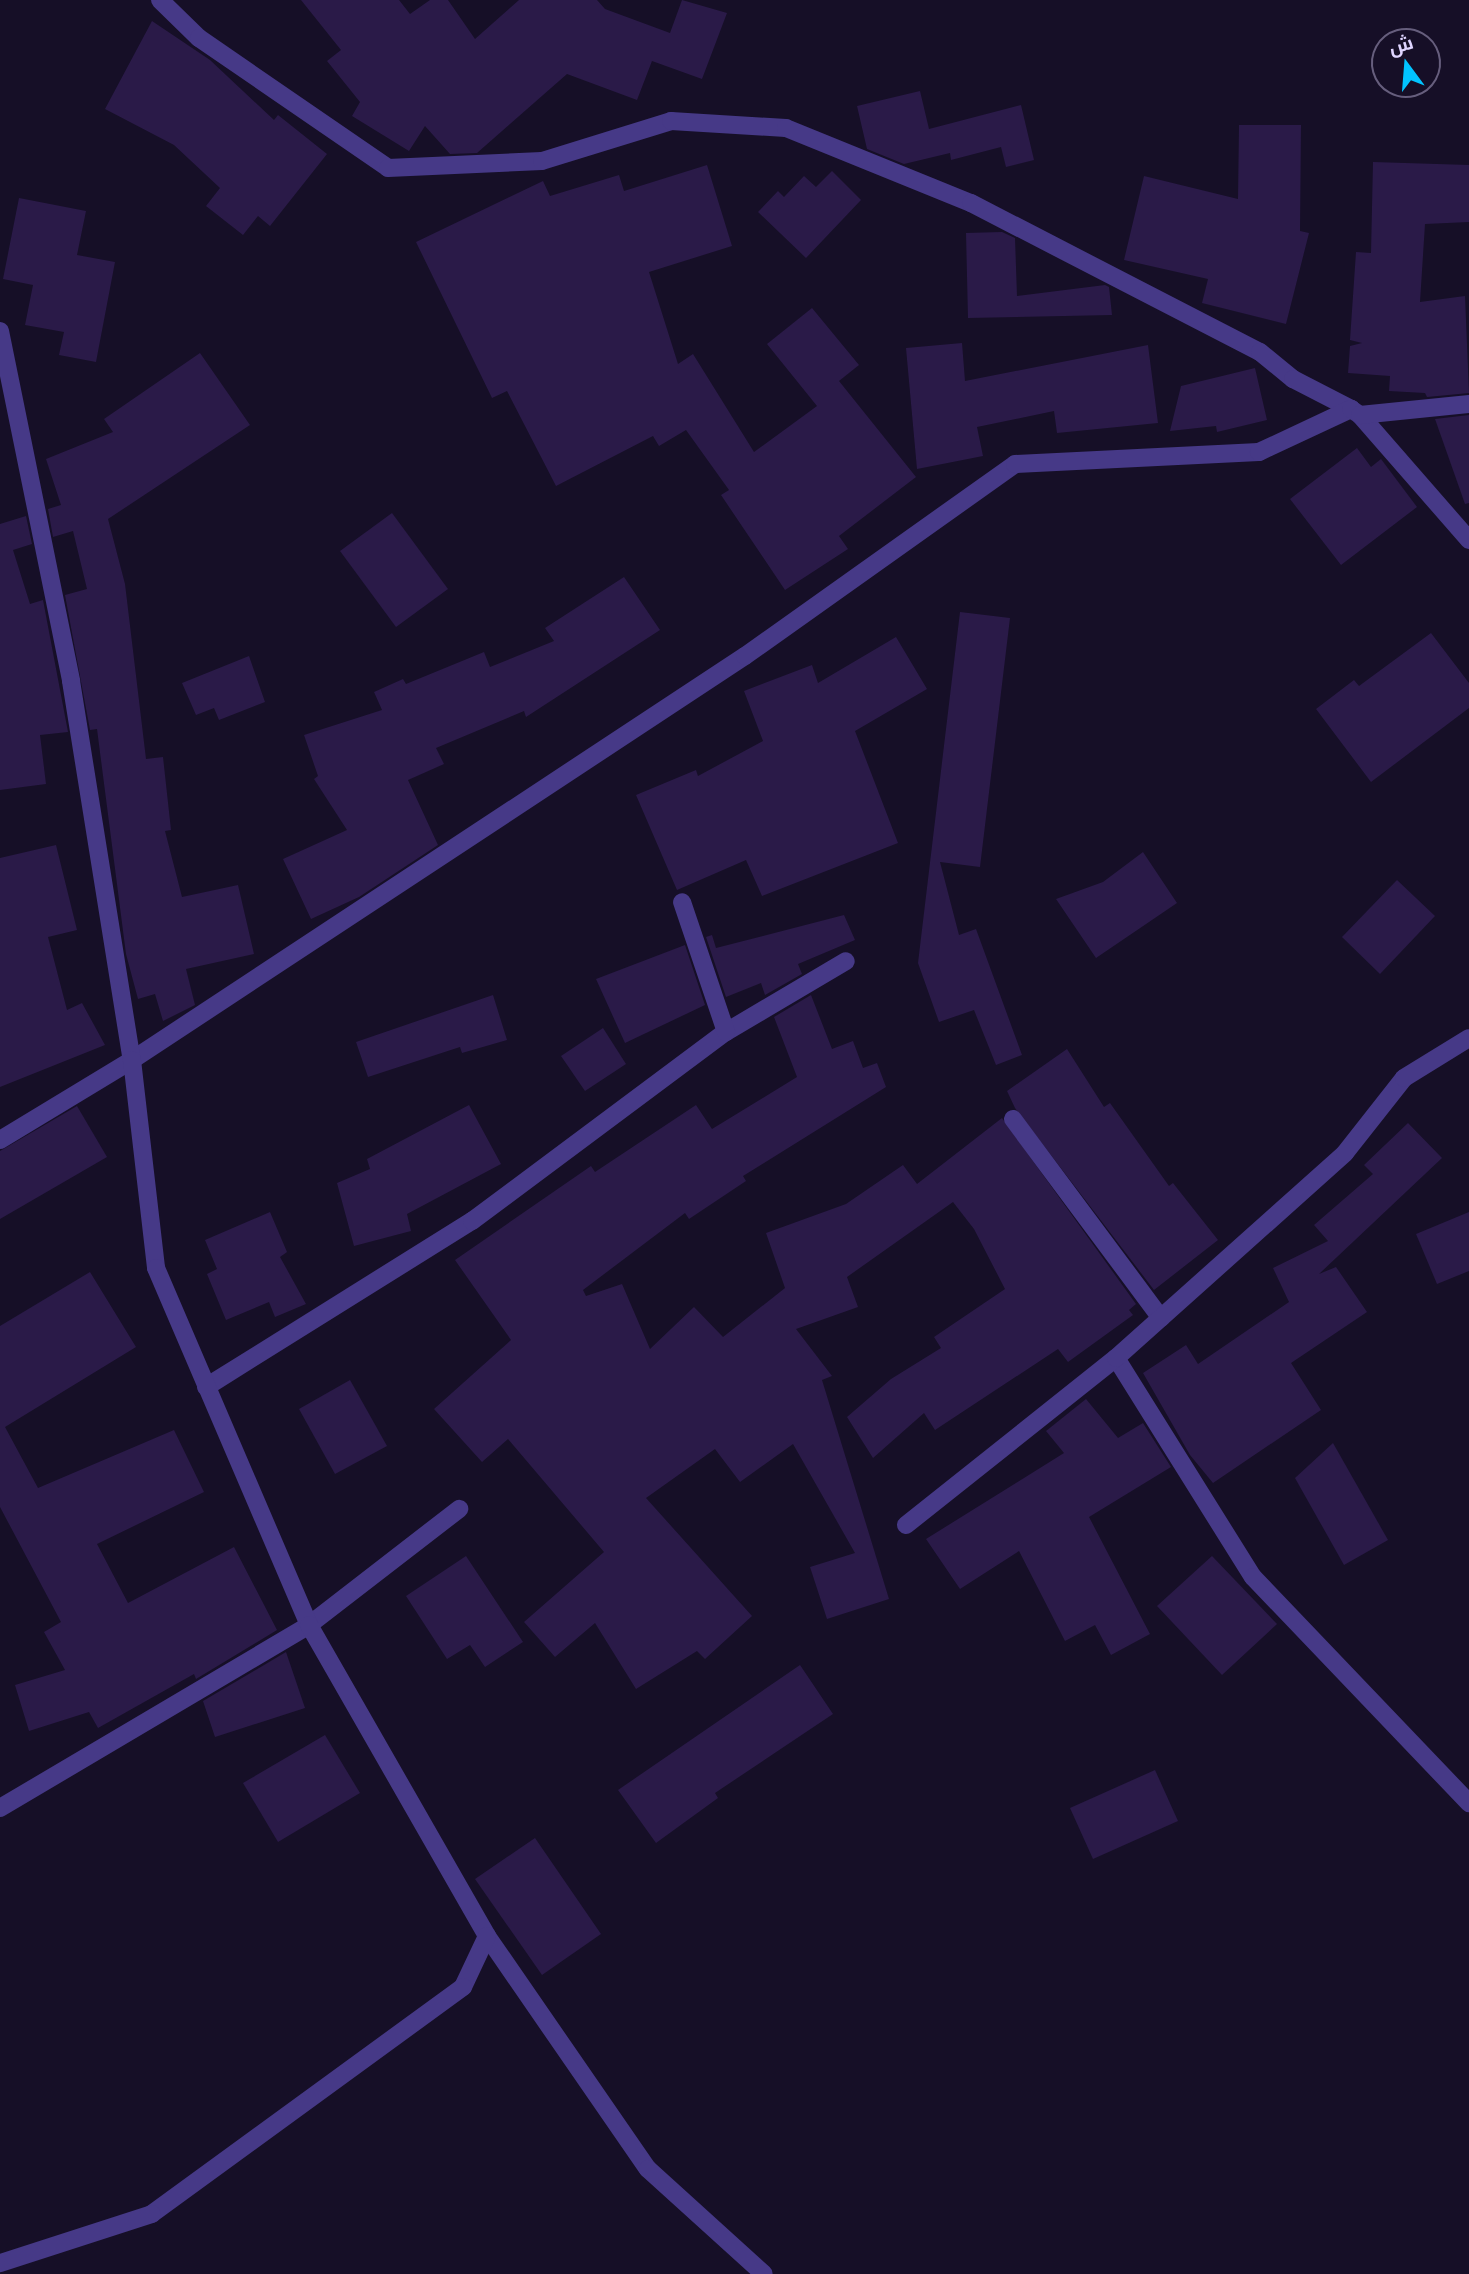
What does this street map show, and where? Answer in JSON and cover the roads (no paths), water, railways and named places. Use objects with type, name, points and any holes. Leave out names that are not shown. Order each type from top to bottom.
[{"type":"street","points":[[160,0],[199,38],[388,167],[542,161],[671,121],[786,128],[971,203],[1259,352],[1293,379],[1356,412],[1469,540]]},
{"type":"street","points":[[0,331],[71,681],[132,1060],[156,1268],[309,1625],[487,1936],[649,2168],[764,2274]]},
{"type":"street","points":[[0,1140],[132,1060],[745,656],[1015,464],[1259,452],[1356,412],[1469,404]]},
{"type":"street","points":[[682,902],[726,1032]]},
{"type":"street","points":[[206,1387],[472,1221],[726,1032],[846,961]]},
{"type":"street","points":[[906,1525],[1116,1358],[1345,1153],[1404,1078],[1469,1038]]},
{"type":"street","points":[[1013,1119],[1161,1318]]},
{"type":"street","points":[[1116,1358],[1253,1577],[1469,1803]]},
{"type":"street","points":[[0,1808],[309,1625],[459,1509]]},
{"type":"street","points":[[0,2263],[152,2214],[463,1987],[487,1936]]}]
